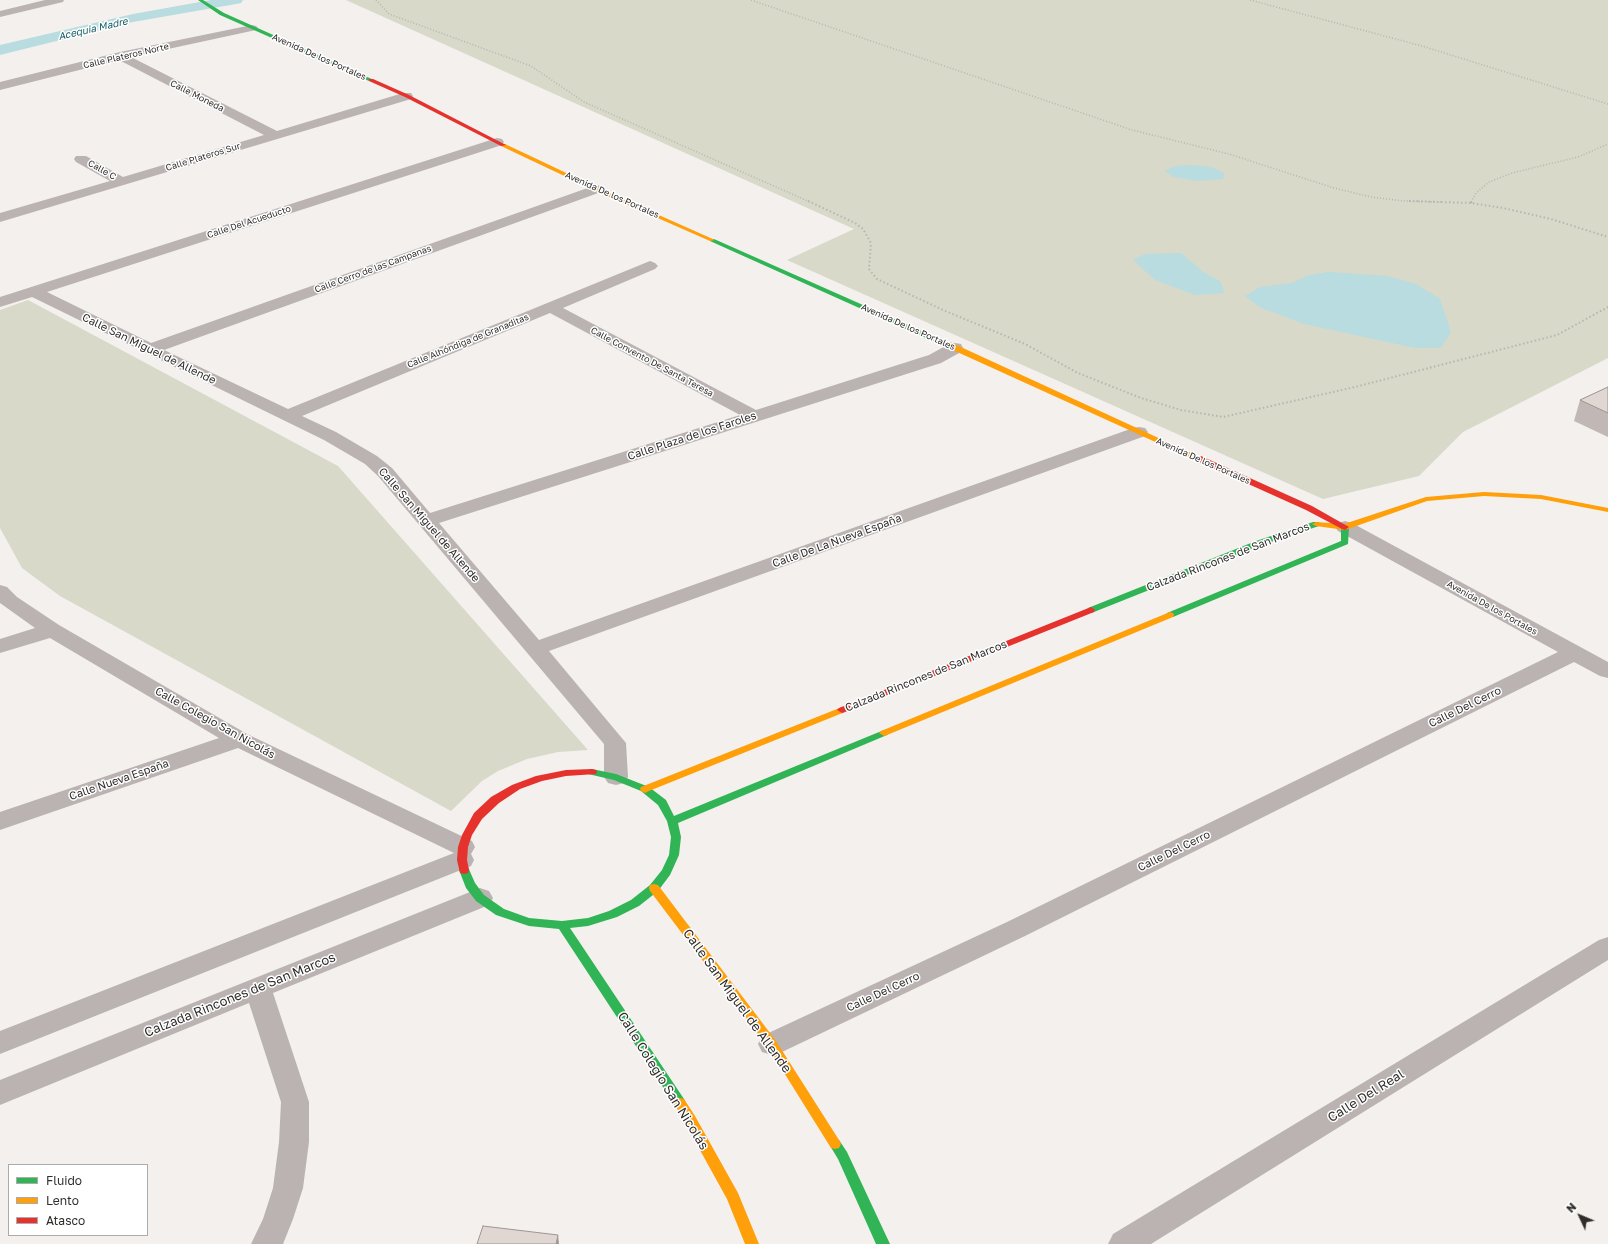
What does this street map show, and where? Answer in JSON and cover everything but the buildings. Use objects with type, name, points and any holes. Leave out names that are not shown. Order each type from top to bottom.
[{"type":"street","points":[[0,14],[59,0]]},
{"type":"street","name":"Avenida De los Portales","points":[[200,0],[211,8],[252,28],[407,96],[497,142],[596,189],[956,348],[1310,508],[1608,671]]},
{"type":"street","name":"Calle Plateros Norte","points":[[0,86],[120,56],[252,28]]},
{"type":"street","name":"Calle Moneda","points":[[120,56],[275,135]]},
{"type":"street","name":"Calle Plateros Sur","points":[[0,218],[407,96]]},
{"type":"street","name":"Calle Del Acueducto","points":[[0,302],[35,292],[497,142]]},
{"type":"street","name":"Calle C","points":[[81,159],[123,182]]},
{"type":"street","name":"Calle Cerro de las Campanas","points":[[150,350],[596,189]]},
{"type":"street","name":"Calle Alhóndiga de Granaditas","points":[[287,416],[650,266]]},
{"type":"street","name":"Calle San Miguel de Allende","points":[[35,292],[150,350],[330,436],[372,460],[385,472],[615,743],[616,776]]},
{"type":"street","name":"Calle Convento De Santa Teresa","points":[[550,307],[754,416]]},
{"type":"street","name":"Calle Plaza de los Faroles","points":[[426,521],[935,359],[956,348]]},
{"type":"street","name":"Calle De La Nueva España","points":[[535,649],[1140,432]]},
{"type":"street","points":[[672,820],[1345,542],[1345,527],[1426,499],[1484,494],[1541,497],[1608,510]]},
{"type":"street","name":"Calzada Rincones de San Marcos","points":[[645,789],[1259,543],[1315,524],[1345,527]]},
{"type":"street","name":"Calle Colegio San Nicolás","points":[[0,591],[10,601],[52,630],[239,739],[463,854]]},
{"type":"street","points":[[0,646],[52,630]]},
{"type":"street","name":"Calle Del Cerro","points":[[772,1044],[1016,929],[1574,653]]},
{"type":"street","name":"Calle Nueva España","points":[[0,821],[239,739]]},
{"type":"street","points":[[592,772],[616,776],[645,789],[662,803],[672,820],[676,837],[674,855],[666,872],[654,888],[635,903],[613,914],[588,922],[562,925],[529,922],[500,912],[480,898],[470,885],[465,872],[463,854],[467,835],[478,816],[495,800],[516,787],[540,778],[566,773],[592,772]]},
{"type":"street","points":[[0,1043],[463,854]]},
{"type":"street","name":"Calle San Miguel de Allende","points":[[654,888],[772,1044],[843,1156],[883,1244]]},
{"type":"street","name":"Calzada Rincones de San Marcos","points":[[0,1093],[480,898]]},
{"type":"street","name":"Calle Colegio San Nicolás","points":[[562,925],[691,1120],[733,1197],[752,1244]]},
{"type":"street","name":"Calle Del Real","points":[[1124,1244],[1608,947]]},
{"type":"street","points":[[258,988],[295,1102],[294,1142],[288,1188],[278,1219],[267,1244]]},
{"type":"path","points":[[376,0],[389,14],[531,66],[584,102],[734,167],[855,223],[863,229],[871,243],[869,269],[877,279],[943,310],[1025,344],[1078,373],[1141,398],[1181,410],[1222,416],[1259,410],[1348,389],[1557,335],[1608,307]]},
{"type":"path","points":[[751,0],[1132,130],[1230,154],[1334,188],[1371,197],[1404,201],[1471,203],[1503,208],[1551,219],[1608,237]]},
{"type":"path","points":[[1250,0],[1422,46],[1608,104]]},
{"type":"path","points":[[1471,203],[1476,193],[1489,182],[1512,173],[1578,157],[1608,144]]},
{"type":"green space","points":[[346,0],[1608,0],[1608,358],[1463,432],[1419,476],[1323,499],[787,260],[854,229]]},
{"type":"green space","points":[[28,300],[338,466],[588,750],[558,752],[527,759],[498,771],[482,781],[451,811],[60,596],[22,568],[0,528],[0,310]]},
{"type":"water","points":[[1190,165],[1211,167],[1224,173],[1223,179],[1196,181],[1174,177],[1165,171],[1175,166]]},
{"type":"water","points":[[1181,253],[1202,271],[1221,282],[1224,293],[1195,295],[1155,280],[1133,260],[1145,254]]},
{"type":"water","points":[[1328,272],[1387,276],[1416,284],[1440,299],[1451,332],[1441,348],[1415,348],[1304,324],[1259,307],[1245,296],[1260,287],[1292,283],[1309,275]]},
{"type":"waterway","name":"Acequia Madre","points":[[0,50],[133,18],[236,0]]},
{"type":"traffic: fast","points":[[200,0],[222,14],[371,80]]},
{"type":"traffic: fast","points":[[712,240],[947,344]]},
{"type":"traffic: fast","points":[[1091,610],[1259,543],[1316,524]]},
{"type":"traffic: fast","points":[[1170,615],[1345,542],[1345,527]]},
{"type":"traffic: fast","points":[[672,821],[884,733]]},
{"type":"traffic: fast","points":[[464,870],[470,885],[480,898],[500,912],[529,922],[562,925],[588,922],[613,914],[635,903],[654,888],[666,872],[674,855],[676,837],[672,821],[662,803],[645,789],[616,777],[592,772]]},
{"type":"traffic: fast","points":[[562,925],[680,1103]]},
{"type":"traffic: fast","points":[[835,1144],[843,1156],[883,1244]]},
{"type":"traffic: slow","points":[[503,145],[596,189],[712,240]]},
{"type":"traffic: slow","points":[[947,344],[1198,458]]},
{"type":"traffic: slow","points":[[1316,524],[1345,527],[1426,499],[1484,494],[1541,497],[1608,510]]},
{"type":"traffic: slow","points":[[884,733],[1170,615]]},
{"type":"traffic: slow","points":[[645,789],[842,710]]},
{"type":"traffic: slow","points":[[654,888],[772,1044],[835,1144]]},
{"type":"traffic: slow","points":[[680,1103],[691,1120],[733,1197],[752,1244]]},
{"type":"traffic: jam","points":[[371,80],[407,96],[503,145]]},
{"type":"traffic: jam","points":[[1198,458],[1309,508],[1345,527]]},
{"type":"traffic: jam","points":[[842,710],[1091,610]]},
{"type":"traffic: jam","points":[[464,870],[462,860],[463,847],[467,835],[478,816],[495,800],[516,787],[540,778],[566,773],[592,772]]}]
